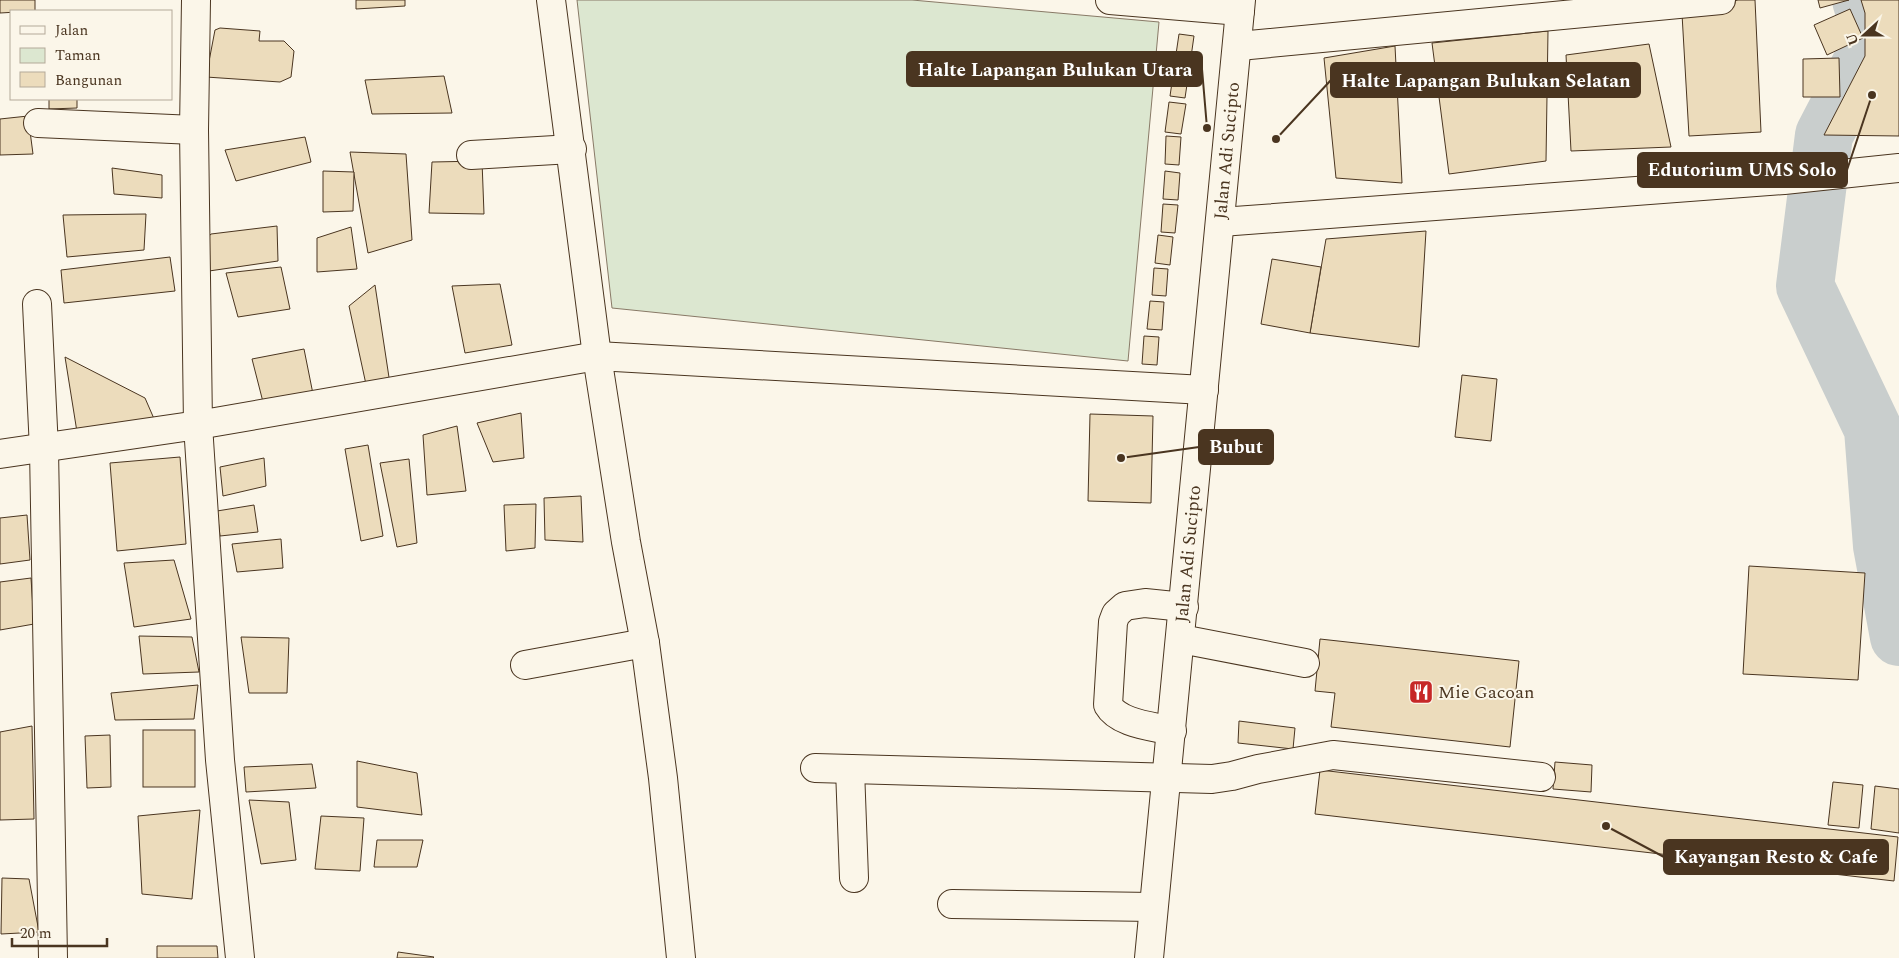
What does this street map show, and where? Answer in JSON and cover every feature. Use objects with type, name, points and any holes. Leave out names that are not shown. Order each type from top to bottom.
[{"type":"main road","points":[[196,0],[194,130],[198,425],[220,760],[240,958]]},
{"type":"main road","points":[[551,0],[572,149],[596,356],[626,542],[645,643],[664,787],[680,958]]},
{"type":"main road","points":[[1110,0],[1241,5]]},
{"type":"main road","points":[[1239,46],[1721,0]]},
{"type":"main road","name":"Jalan Adi Sucipto","points":[[1149,958],[1239,46],[1241,5]]},
{"type":"main road","points":[[38,122],[194,130]]},
{"type":"main road","points":[[470,155],[572,149]]},
{"type":"main road","points":[[1221,222],[1784,180],[1899,168]]},
{"type":"main road","points":[[37,304],[44,449],[53,958]]},
{"type":"main road","points":[[0,454],[198,425],[596,356],[1204,390]]},
{"type":"main road","points":[[1172,731],[1130,720],[1114,712],[1108,706],[1114,622],[1120,609],[1130,604],[1145,603],[1184,607]]},
{"type":"main road","points":[[1181,639],[1304,663]]},
{"type":"main road","points":[[524,665],[645,643]]},
{"type":"main road","points":[[815,768],[1212,779],[1333,755],[1541,777]]},
{"type":"main road","points":[[850,769],[854,878]]},
{"type":"main road","points":[[952,904],[1153,907]]},
{"type":"green space","points":[[577,0],[912,0],[1159,22],[1128,361],[612,308]]},
{"type":"building","points":[[0,0],[35,0],[35,10],[10,10],[10,12],[0,13]]},
{"type":"building","points":[[356,0],[405,0],[405,6],[356,9]]},
{"type":"building","points":[[1738,0],[1755,0],[1761,132],[1689,136],[1682,14]]},
{"type":"building","points":[[1818,0],[1849,0],[1820,8]]},
{"type":"building","points":[[1861,0],[1899,0],[1899,136],[1824,135],[1865,56],[1865,13]]},
{"type":"building","points":[[1850,9],[1863,38],[1827,55],[1814,25]]},
{"type":"building","points":[[220,28],[260,31],[259,41],[284,41],[294,51],[291,77],[280,82],[206,77],[215,30]]},
{"type":"building","points":[[1548,31],[1546,161],[1449,174],[1432,43]]},
{"type":"building","points":[[1179,34],[1194,36],[1190,64],[1175,61]]},
{"type":"building","points":[[1649,44],[1671,147],[1571,151],[1566,55]]},
{"type":"building","points":[[1395,46],[1402,183],[1336,178],[1324,58]]},
{"type":"building","points":[[1839,58],[1840,97],[1803,97],[1803,59]]},
{"type":"building","points":[[1174,69],[1189,71],[1185,98],[1170,96]]},
{"type":"building","points":[[444,76],[452,113],[372,114],[365,80]]},
{"type":"building","points":[[49,100],[77,100],[77,108],[49,109]]},
{"type":"building","points":[[1169,102],[1186,104],[1181,134],[1165,132]]},
{"type":"building","points":[[28,116],[33,154],[0,155],[0,119]]},
{"type":"building","points":[[1166,136],[1181,137],[1179,165],[1165,164]]},
{"type":"building","points":[[305,137],[311,162],[236,181],[225,150]]},
{"type":"building","points":[[350,152],[406,154],[412,240],[368,253]]},
{"type":"building","points":[[482,161],[484,214],[429,213],[432,162]]},
{"type":"building","points":[[112,168],[162,175],[162,198],[114,194]]},
{"type":"building","points":[[323,171],[354,172],[353,211],[323,212]]},
{"type":"building","points":[[1165,171],[1180,173],[1178,200],[1163,199]]},
{"type":"building","points":[[1163,204],[1178,205],[1175,233],[1161,232]]},
{"type":"building","points":[[146,214],[144,250],[67,257],[63,215]]},
{"type":"building","points":[[277,226],[278,261],[209,271],[201,245],[211,234]]},
{"type":"building","points":[[351,227],[357,269],[317,272],[317,238]]},
{"type":"building","points":[[1426,231],[1419,347],[1310,333],[1326,239]]},
{"type":"building","points":[[1158,235],[1173,237],[1170,265],[1155,263]]},
{"type":"building","points":[[170,257],[175,291],[64,303],[61,270]]},
{"type":"building","points":[[1272,259],[1321,267],[1310,333],[1261,324]]},
{"type":"building","points":[[281,267],[290,309],[238,317],[226,273]]},
{"type":"building","points":[[1154,268],[1168,269],[1166,296],[1152,295]]},
{"type":"building","points":[[500,284],[512,345],[465,353],[452,286]]},
{"type":"building","points":[[375,285],[390,384],[367,389],[349,306]]},
{"type":"building","points":[[1150,301],[1164,302],[1162,330],[1147,329]]},
{"type":"building","points":[[1144,336],[1159,337],[1157,365],[1142,364]]},
{"type":"building","points":[[304,349],[313,394],[263,402],[252,359]]},
{"type":"building","points":[[65,357],[145,398],[155,421],[77,432]]},
{"type":"building","points":[[1462,375],[1497,379],[1491,441],[1455,437]]},
{"type":"building","points":[[521,413],[524,458],[493,462],[477,423]]},
{"type":"building","points":[[1090,414],[1153,416],[1151,503],[1088,501]]},
{"type":"building","points":[[457,426],[466,491],[427,495],[423,435]]},
{"type":"building","points":[[368,445],[383,536],[361,541],[345,449]]},
{"type":"building","points":[[180,457],[186,544],[117,551],[110,463]]},
{"type":"building","points":[[264,458],[266,486],[223,496],[220,467]]},
{"type":"building","points":[[409,459],[417,543],[397,547],[380,463]]},
{"type":"building","points":[[581,496],[583,542],[545,540],[544,498]]},
{"type":"building","points":[[536,504],[535,548],[506,551],[504,505]]},
{"type":"building","points":[[254,505],[258,532],[220,536],[217,511]]},
{"type":"building","points":[[27,515],[30,560],[0,564],[0,518]]},
{"type":"building","points":[[281,539],[283,568],[237,572],[232,544]]},
{"type":"building","points":[[174,560],[191,619],[134,627],[124,563]]},
{"type":"building","points":[[1749,566],[1865,573],[1858,680],[1743,674]]},
{"type":"building","points":[[31,578],[34,624],[0,630],[0,582]]},
{"type":"building","points":[[139,636],[192,637],[199,672],[143,674]]},
{"type":"building","points":[[241,637],[289,638],[287,693],[249,693]]},
{"type":"building","name":"Mie Gacoan","points":[[1320,639],[1519,661],[1510,747],[1331,727],[1335,693],[1315,691]]},
{"type":"building","points":[[198,685],[194,719],[115,720],[111,693]]},
{"type":"building","points":[[1239,721],[1295,728],[1293,749],[1238,743]]},
{"type":"building","points":[[32,726],[34,819],[0,820],[0,732]]},
{"type":"building","points":[[143,730],[195,730],[195,787],[143,787]]},
{"type":"building","points":[[110,735],[111,787],[87,788],[85,736]]},
{"type":"building","points":[[357,761],[417,773],[422,815],[357,807]]},
{"type":"building","points":[[1555,762],[1592,765],[1591,792],[1553,789]]},
{"type":"building","points":[[312,764],[316,788],[246,792],[244,767]]},
{"type":"building","points":[[1320,770],[1898,837],[1894,881],[1315,814]]},
{"type":"building","points":[[1833,782],[1863,785],[1859,828],[1828,825]]},
{"type":"building","points":[[1875,786],[1899,789],[1899,833],[1871,829]]},
{"type":"building","points":[[249,800],[289,802],[296,860],[261,864]]},
{"type":"building","points":[[200,810],[192,899],[142,894],[138,816]]},
{"type":"building","points":[[321,816],[364,818],[360,871],[315,869]]},
{"type":"building","points":[[377,840],[423,840],[417,867],[374,867]]},
{"type":"building","points":[[2,878],[29,879],[39,932],[1,934]]},
{"type":"building","points":[[157,946],[217,946],[218,958],[157,958]]},
{"type":"building","points":[[398,952],[434,957],[397,958]]},
{"type":"waterway","points":[[1861,0],[1865,13],[1865,56],[1824,135],[1805,286],[1873,429],[1882,546],[1899,637]]},
{"type":"place","name":"Edutorium UMS Solo","points":[[1872,95]]},
{"type":"place","name":"Halte Lapangan Bulukan Utara","points":[[1207,128]]},
{"type":"place","name":"Halte Lapangan Bulukan Selatan","points":[[1276,139]]},
{"type":"place","name":"Bubut","points":[[1121,458]]},
{"type":"place","name":"Mie Gacoan","points":[[1421,692]]},
{"type":"place","name":"Kayangan Resto & Cafe","points":[[1606,826]]}]
